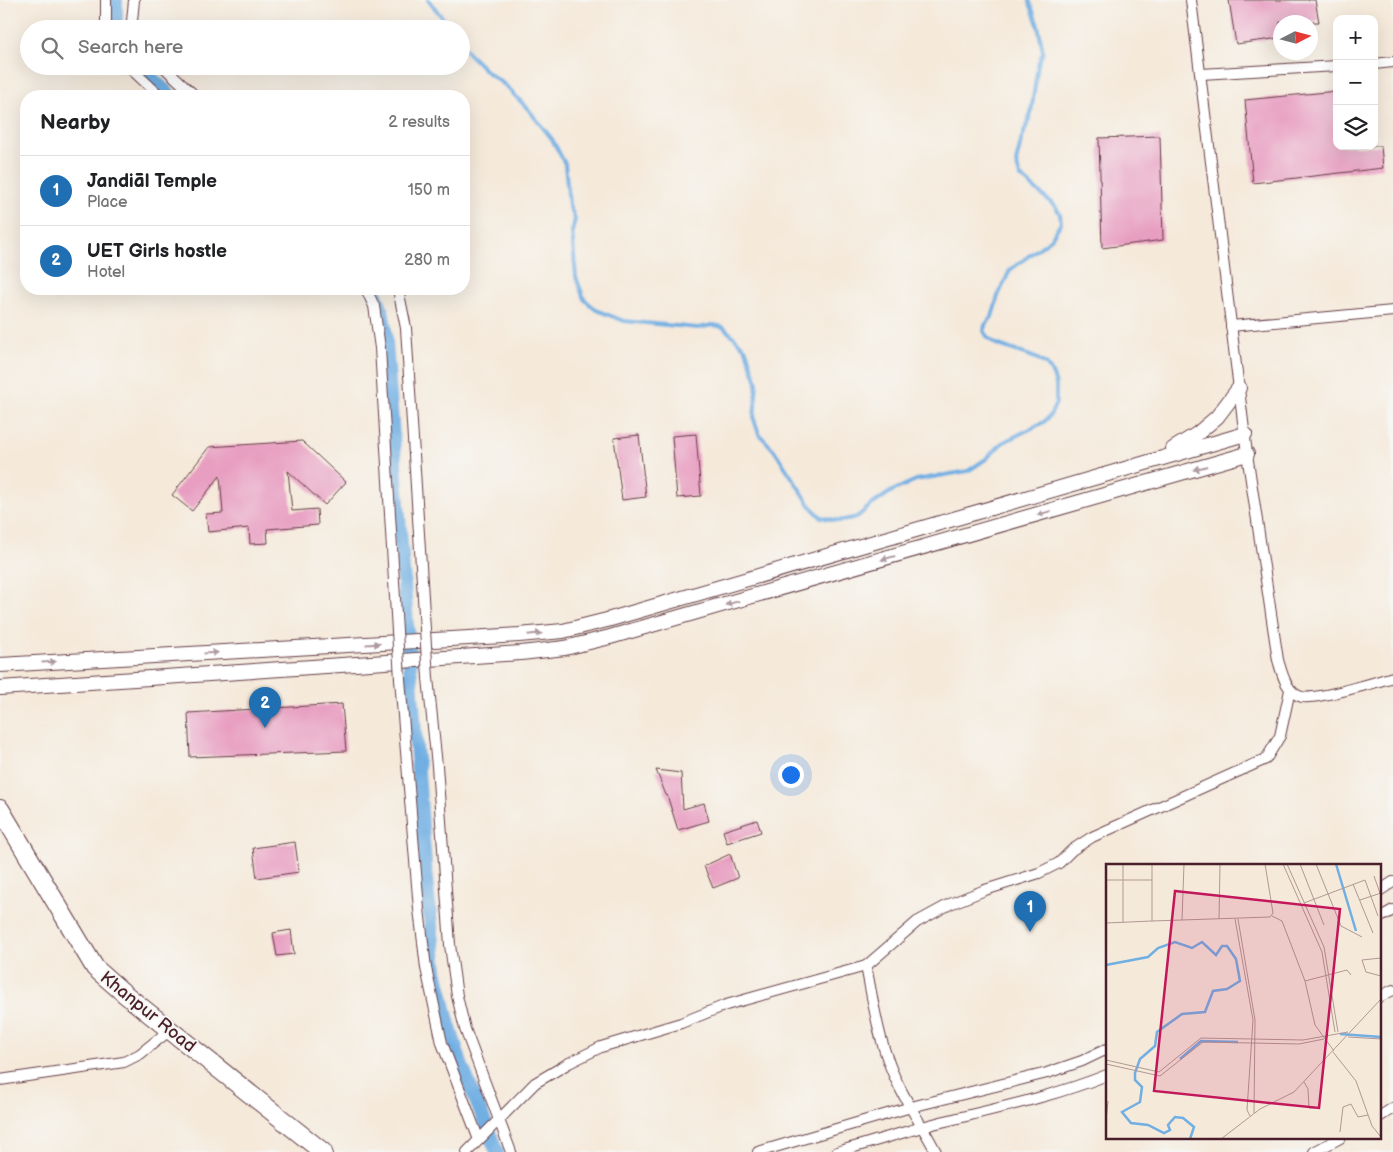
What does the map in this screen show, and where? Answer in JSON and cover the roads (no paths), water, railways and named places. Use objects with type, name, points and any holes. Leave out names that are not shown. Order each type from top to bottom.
[{"type":"highway","name":"Khanpur Road","points":[[0,810],[95,968],[126,996],[323,1152]]},
{"type":"street","points":[[106,0],[106,20]]},
{"type":"street","points":[[132,20],[134,0]]},
{"type":"street","points":[[1191,0],[1247,454],[1278,660],[1283,678],[1290,690],[1302,697],[1316,697],[1393,677]]},
{"type":"street","points":[[1378,64],[1393,62]]},
{"type":"street","points":[[1201,74],[1333,66]]},
{"type":"street","points":[[138,75],[154,90]]},
{"type":"street","points":[[173,75],[189,90]]},
{"type":"street","points":[[369,295],[374,306],[380,348],[400,680],[419,909],[426,968],[442,1043],[482,1137]]},
{"type":"street","points":[[399,295],[406,328],[428,678],[437,766],[450,945],[457,996],[465,1030],[495,1123],[511,1152]]},
{"type":"street","points":[[1231,326],[1393,312]]},
{"type":"street","points":[[1160,457],[1197,434],[1217,417],[1239,388]]},
{"type":"street","points":[[0,665],[563,631],[616,618],[1160,457],[1245,434]]},
{"type":"street","points":[[0,688],[521,653],[565,648],[610,638],[1247,454]]},
{"type":"street","points":[[467,1152],[535,1083],[601,1047],[681,1023],[726,1005],[866,966],[917,922],[950,904],[1039,873],[1059,863],[1072,850],[1092,837],[1266,760],[1280,736],[1290,690]]},
{"type":"street","points":[[1380,890],[1393,882]]},
{"type":"street","points":[[1380,917],[1393,910]]},
{"type":"street","points":[[866,966],[884,1046],[899,1087],[922,1124],[936,1152]]},
{"type":"street","points":[[1380,996],[1393,990]]},
{"type":"street","points":[[0,1080],[124,1062],[140,1054],[170,1030]]},
{"type":"street","points":[[758,1152],[1048,1073],[1082,1061],[1106,1049]]},
{"type":"street","points":[[837,1152],[922,1124],[1039,1097],[1106,1075]]},
{"type":"street","points":[[1380,1116],[1393,1108]]},
{"type":"street","points":[[1314,1152],[1336,1140]]},
{"type":"waterway","points":[[116,0],[116,20]]},
{"type":"waterway","points":[[428,0],[445,20]]},
{"type":"waterway","points":[[470,55],[488,73],[505,85],[528,109],[552,139],[565,164],[569,205],[575,219],[572,232],[576,277],[584,299],[596,310],[624,321],[698,328],[713,325],[723,327],[746,350],[757,382],[754,419],[759,434],[774,450],[812,508],[821,517],[839,521],[857,517],[892,491],[916,480],[968,471],[986,459],[1002,443],[1044,422],[1051,414],[1056,403],[1056,385],[1047,365],[1036,358],[996,344],[988,338],[984,331],[985,325],[992,317],[998,296],[1010,270],[1050,240],[1061,223],[1060,214],[1055,206],[1020,176],[1016,162],[1031,113],[1038,64],[1043,52],[1038,25],[1029,0]]},
{"type":"waterway","points":[[148,75],[164,90]]},
{"type":"waterway","points":[[376,295],[382,310],[385,329],[426,879],[436,970],[448,1021],[461,1064],[497,1152]]},
{"type":"place","name":"UET Girls hostle","points":[[265,728]]},
{"type":"place","name":"Jandiāl Temple","points":[[1030,932]]}]
